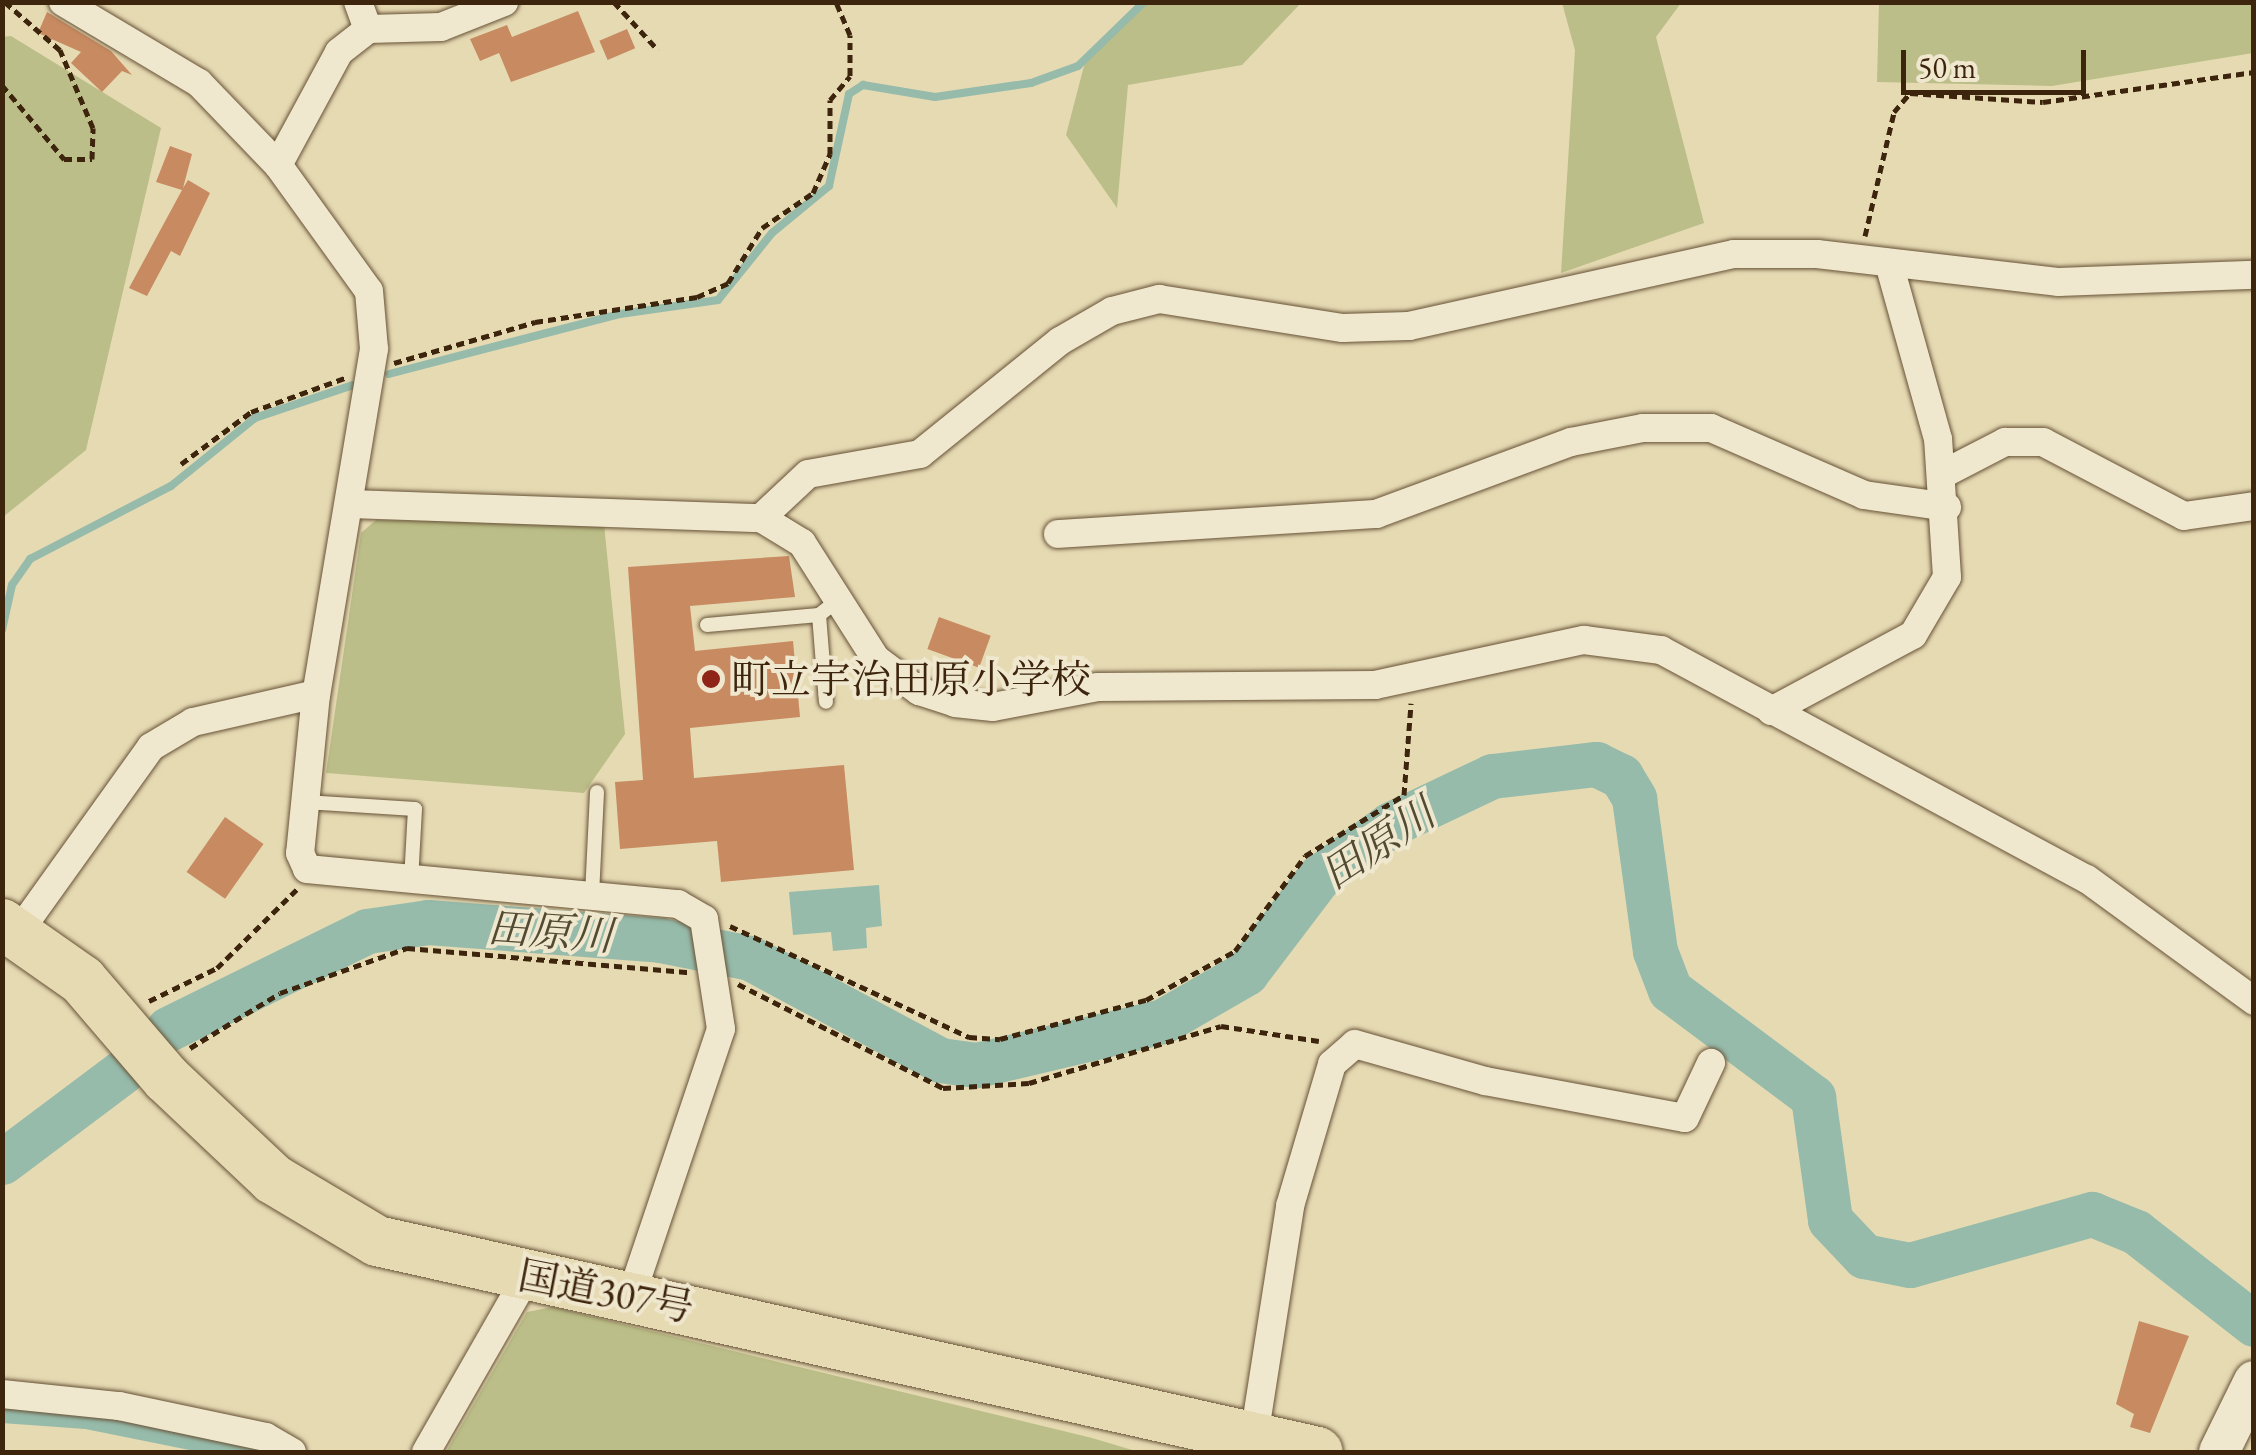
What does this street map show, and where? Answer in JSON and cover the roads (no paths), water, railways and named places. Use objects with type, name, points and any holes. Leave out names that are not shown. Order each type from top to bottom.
[{"type":"highway","name":"国道307号","points":[[11,927],[115,1018],[157,1067],[325,1216],[402,1248],[632,1294],[1318,1452]]},
{"type":"street","points":[[62,2],[199,82],[278,166],[359,265],[375,326],[350,504],[316,694],[300,853],[312,874],[685,905],[708,930],[718,972],[717,1044],[632,1294]]},
{"type":"street","points":[[278,166],[339,52],[363,16],[441,27],[504,2]]},
{"type":"street","points":[[761,518],[808,474],[920,454],[1060,342],[1128,307],[1159,300],[1344,328],[1409,326],[1734,254],[1859,258],[2059,282],[2254,275]]},
{"type":"street","points":[[1771,711],[1873,662],[1936,610],[1947,577],[1943,474],[1889,263]]},
{"type":"street","points":[[1058,534],[1376,514],[1572,442],[1644,428],[1711,428],[1864,495],[1947,507]]},
{"type":"street","points":[[1943,474],[2006,442],[2043,442],[2184,516],[2254,506]]},
{"type":"street","points":[[350,504],[761,518],[802,543],[828,608],[876,658],[919,692],[956,703],[993,707],[1098,686],[1418,678],[1584,640],[1624,641],[1661,650],[2086,879],[2254,1001]]},
{"type":"street","points":[[11,927],[152,747],[192,722],[316,694]]},
{"type":"street","points":[[1254,1437],[1290,1206],[1332,1064],[1355,1044],[1486,1081],[1685,1118],[1711,1062]]},
{"type":"street","points":[[426,1452],[527,1276]]},
{"type":"street","points":[[2219,1452],[2254,1381]]},
{"type":"street","points":[[2,1394],[119,1406],[266,1437],[292,1452]]},
{"type":"lane","points":[[707,625],[828,608],[826,702]]},
{"type":"lane","points":[[592,895],[597,792]]},
{"type":"lane","points":[[305,802],[416,809],[411,881]]},
{"type":"waterway","points":[[389,374],[620,314],[718,300],[772,233],[829,186],[849,94],[863,85],[935,97],[1031,83],[1078,66],[1144,2]]},
{"type":"waterway","points":[[2,630],[12,585],[30,559],[171,486],[255,418],[353,385]]},
{"type":"waterway","name":"田原川","points":[[168,1029],[367,931],[428,922],[660,940],[750,958],[940,1060],[977,1065],[1163,1021],[1246,973],[1319,877],[1391,824],[1492,776],[1596,764],[1621,776],[1634,798],[1655,951],[1670,990],[1813,1097],[1830,1220],[1864,1256],[1910,1265],[2092,1214],[2136,1232],[2254,1324]]},
{"type":"waterway","name":"田原川","points":[[2,1162],[122,1072]]},
{"type":"waterway","points":[[2,1410],[86,1416],[265,1452]]},
{"type":"place","name":"町立宇治田原小学校","points":[[711,679]]}]
